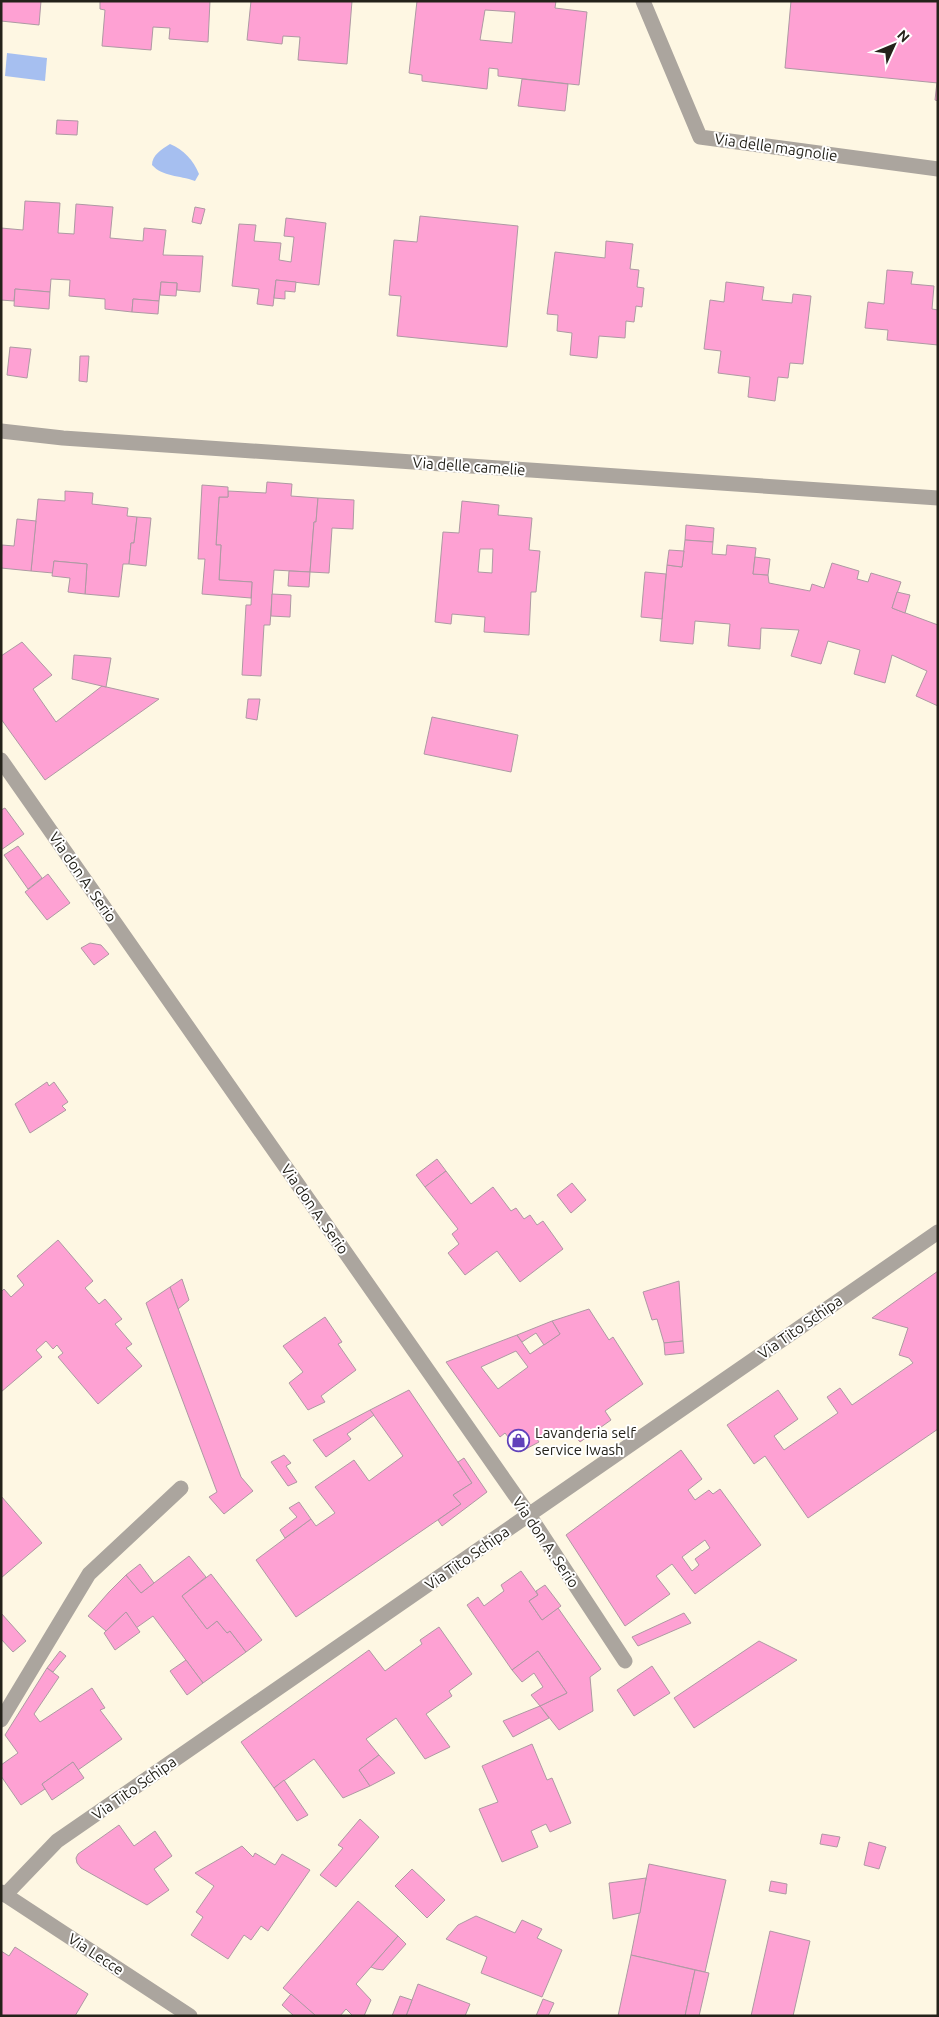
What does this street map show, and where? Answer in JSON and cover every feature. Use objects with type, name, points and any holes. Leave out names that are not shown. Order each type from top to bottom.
[{"type":"street","name":"Via delle magnolie","points":[[643,1],[700,137],[938,169]]},
{"type":"street","name":"Via delle camelie","points":[[1,431],[63,438],[938,498]]},
{"type":"street","name":"Via don A. Serio","points":[[1,760],[528,1515],[625,1661]]},
{"type":"street","name":"Via Tito Schipa","points":[[3,1894],[57,1842],[938,1232]]},
{"type":"street","points":[[1,1720],[89,1574],[181,1488]]},
{"type":"street","name":"Via Lecce","points":[[3,1894],[190,2016]]},
{"type":"water","points":[[7,53],[47,58],[45,81],[5,76]]},
{"type":"water","points":[[170,144],[188,156],[199,174],[195,181],[166,174],[152,165],[156,155]]},
{"type":"building","points":[[1,1],[41,1],[39,25],[1,21]]},
{"type":"building","points":[[100,1],[210,1],[208,42],[169,39],[170,28],[153,27],[151,50],[102,46],[105,10],[100,9]]},
{"type":"building","points":[[251,1],[352,1],[347,64],[298,60],[300,37],[283,36],[282,44],[247,40]]},
{"type":"building","points":[[417,1],[556,1],[555,8],[587,12],[579,85],[498,76],[498,69],[489,68],[487,89],[422,81],[422,75],[409,73]],"holes":[[[485,10],[515,12],[512,43],[480,40]]]},
{"type":"building","points":[[791,1],[938,1],[938,83],[785,68]]},
{"type":"building","points":[[522,79],[568,84],[565,111],[518,106]]},
{"type":"building","points":[[938,82],[938,101],[935,100]]},
{"type":"building","points":[[57,120],[78,121],[77,135],[56,134]]},
{"type":"building","points":[[25,201],[60,203],[58,233],[74,234],[76,204],[113,207],[110,238],[143,241],[144,228],[166,230],[163,255],[203,256],[200,292],[177,290],[177,283],[161,282],[159,301],[133,299],[132,312],[105,309],[105,299],[69,296],[70,280],[51,279],[50,292],[15,289],[14,301],[1,300],[1,228],[23,230]]},
{"type":"building","points":[[195,207],[205,209],[201,224],[192,222]]},
{"type":"building","points":[[420,216],[518,226],[507,347],[397,336],[401,296],[389,295],[394,240],[417,242]]},
{"type":"building","points":[[286,218],[326,223],[319,285],[276,280],[273,306],[257,304],[259,289],[232,286],[239,224],[256,225],[254,241],[281,243],[279,260],[291,262],[294,237],[284,236]]},
{"type":"building","points":[[606,241],[633,244],[630,269],[639,270],[637,287],[644,288],[642,307],[636,306],[634,322],[626,321],[625,338],[599,336],[597,358],[570,355],[572,333],[557,331],[558,315],[547,314],[555,252],[605,258]]},
{"type":"building","points":[[887,270],[913,272],[911,284],[934,286],[932,309],[938,310],[938,345],[887,340],[888,330],[865,328],[868,302],[884,304]]},
{"type":"building","points":[[276,280],[296,282],[295,292],[285,291],[285,299],[274,298]]},
{"type":"building","points":[[161,282],[177,283],[176,296],[160,295]]},
{"type":"building","points":[[726,282],[764,287],[762,300],[792,303],[793,294],[811,296],[803,364],[790,363],[788,378],[778,377],[775,401],[748,397],[750,377],[718,373],[721,351],[704,349],[710,300],[724,302]]},
{"type":"building","points":[[15,289],[50,292],[49,309],[14,306]]},
{"type":"building","points":[[133,299],[159,301],[158,314],[132,312]]},
{"type":"building","points":[[10,347],[31,349],[27,378],[7,375]]},
{"type":"building","points":[[80,356],[89,356],[87,382],[79,381]]},
{"type":"building","points":[[267,482],[292,484],[291,496],[318,498],[310,572],[274,570],[270,625],[264,625],[261,676],[242,675],[246,605],[251,605],[252,582],[219,580],[221,545],[216,545],[219,497],[228,497],[228,491],[266,493]]},
{"type":"building","points":[[202,485],[228,487],[228,497],[219,497],[216,545],[221,545],[219,580],[252,582],[251,598],[202,594],[205,559],[198,559]]},
{"type":"building","points":[[65,491],[93,493],[92,504],[128,508],[127,516],[137,517],[134,543],[131,543],[129,564],[123,564],[119,597],[85,594],[87,564],[54,561],[53,573],[31,571],[38,499],[65,501]]},
{"type":"building","points":[[318,498],[354,500],[353,529],[332,528],[329,573],[310,572]]},
{"type":"building","points":[[462,501],[499,505],[498,515],[532,518],[529,550],[540,551],[536,592],[531,592],[529,635],[484,632],[485,617],[452,614],[451,624],[435,622],[443,532],[459,533]],"holes":[[[480,549],[493,549],[492,573],[478,572]]]},
{"type":"building","points":[[137,517],[151,518],[146,566],[129,564],[131,543],[134,543]]},
{"type":"building","points":[[17,519],[36,521],[31,571],[1,568],[2,545],[14,546]]},
{"type":"building","points":[[686,525],[714,528],[713,542],[685,540]]},
{"type":"building","points":[[685,540],[713,542],[712,554],[726,555],[727,545],[756,548],[753,574],[768,575],[769,583],[810,591],[812,584],[824,588],[832,563],[859,571],[857,579],[868,582],[871,573],[901,582],[892,608],[938,625],[938,706],[916,696],[927,671],[892,655],[885,683],[854,674],[860,650],[828,641],[821,664],[791,656],[799,630],[761,628],[760,649],[728,646],[730,624],[695,621],[693,644],[660,641],[667,565],[682,567]]},
{"type":"building","points":[[669,550],[684,551],[682,567],[667,565]]},
{"type":"building","points":[[755,557],[770,559],[768,575],[753,574]]},
{"type":"building","points":[[54,561],[87,564],[85,594],[68,592],[70,578],[52,576]]},
{"type":"building","points":[[289,571],[310,572],[309,587],[288,586]]},
{"type":"building","points":[[645,572],[666,574],[662,619],[641,617]]},
{"type":"building","points":[[897,592],[910,595],[905,613],[892,608]]},
{"type":"building","points":[[272,594],[291,595],[290,617],[271,616]]},
{"type":"building","points":[[22,642],[52,675],[33,689],[56,722],[102,686],[159,699],[45,780],[1,719],[1,656]]},
{"type":"building","points":[[74,655],[111,658],[106,687],[72,679]]},
{"type":"building","points":[[248,699],[260,699],[257,720],[246,718]]},
{"type":"building","points":[[432,717],[518,735],[511,772],[424,754]]},
{"type":"building","points":[[5,808],[24,834],[1,850],[1,810]]},
{"type":"building","points":[[18,846],[42,878],[28,889],[4,855]]},
{"type":"building","points":[[48,874],[70,903],[47,920],[25,892]]},
{"type":"building","points":[[90,943],[101,945],[109,954],[94,965],[81,948]]},
{"type":"building","points":[[47,1082],[49,1086],[54,1082],[68,1102],[62,1106],[66,1110],[30,1133],[15,1104]]},
{"type":"building","points":[[437,1159],[446,1171],[425,1187],[416,1175]]},
{"type":"building","points":[[446,1171],[471,1204],[493,1187],[511,1211],[516,1208],[524,1219],[530,1215],[537,1225],[543,1221],[563,1249],[520,1282],[497,1251],[465,1275],[448,1253],[459,1244],[452,1234],[458,1229],[425,1187]]},
{"type":"building","points":[[572,1183],[586,1200],[571,1213],[557,1195]]},
{"type":"building","points":[[58,1240],[93,1281],[85,1288],[99,1304],[105,1299],[122,1319],[115,1324],[132,1344],[126,1348],[142,1366],[98,1404],[58,1357],[63,1353],[57,1345],[53,1349],[46,1341],[36,1350],[42,1357],[1,1392],[1,1292],[4,1289],[11,1297],[24,1285],[17,1276]]},
{"type":"building","points":[[938,1271],[938,1429],[808,1518],[765,1456],[754,1464],[727,1425],[778,1390],[798,1419],[774,1436],[784,1450],[838,1413],[827,1397],[840,1388],[852,1405],[913,1363],[909,1358],[899,1355],[908,1328],[872,1318]]},
{"type":"building","points":[[182,1279],[189,1300],[178,1309],[170,1287]]},
{"type":"building","points":[[679,1281],[683,1341],[664,1343],[657,1319],[652,1320],[643,1292]]},
{"type":"building","points":[[170,1287],[241,1477],[253,1491],[224,1514],[209,1497],[217,1492],[146,1303]]},
{"type":"building","points":[[589,1309],[609,1340],[613,1337],[643,1384],[605,1411],[611,1420],[580,1442],[570,1429],[558,1438],[552,1429],[537,1439],[539,1442],[520,1452],[505,1433],[500,1437],[446,1362],[517,1335],[530,1354],[560,1334],[552,1321]],"holes":[[[516,1351],[528,1367],[498,1389],[481,1367]]]},
{"type":"building","points":[[325,1317],[342,1342],[338,1344],[356,1370],[321,1396],[325,1402],[308,1410],[289,1383],[303,1372],[283,1346]]},
{"type":"building","points":[[552,1321],[560,1334],[544,1345],[536,1333],[522,1342],[517,1335]]},
{"type":"building","points":[[683,1341],[684,1353],[665,1355],[664,1343]]},
{"type":"building","points":[[409,1390],[472,1483],[453,1495],[461,1504],[296,1617],[256,1560],[311,1519],[316,1526],[335,1513],[315,1487],[354,1460],[369,1481],[403,1456],[370,1410]]},
{"type":"building","points":[[370,1410],[374,1415],[347,1434],[351,1439],[326,1457],[313,1440]]},
{"type":"building","points":[[681,1450],[702,1479],[688,1490],[695,1500],[709,1490],[713,1494],[720,1489],[761,1545],[695,1594],[672,1564],[656,1576],[670,1594],[625,1626],[566,1535]],"holes":[[[705,1540],[710,1548],[695,1559],[699,1565],[692,1571],[682,1557]]]},
{"type":"building","points":[[284,1455],[291,1463],[286,1466],[297,1482],[288,1486],[271,1462]]},
{"type":"building","points":[[464,1458],[487,1492],[442,1526],[438,1520],[461,1504],[453,1495],[472,1483],[458,1462]]},
{"type":"building","points":[[1,1496],[42,1543],[1,1578]]},
{"type":"building","points":[[299,1502],[311,1519],[285,1538],[280,1530],[297,1517],[289,1508]]},
{"type":"building","points":[[189,1556],[206,1577],[182,1596],[207,1629],[217,1621],[227,1633],[230,1631],[246,1652],[203,1683],[153,1616],[136,1628],[126,1612],[106,1631],[88,1616],[126,1575],[141,1593]]},
{"type":"building","points":[[140,1564],[154,1583],[141,1593],[126,1575]]},
{"type":"building","points":[[521,1571],[538,1595],[529,1601],[542,1620],[558,1608],[601,1669],[590,1677],[593,1711],[559,1730],[540,1706],[567,1693],[538,1651],[512,1670],[467,1605],[478,1597],[484,1606],[504,1591],[501,1585]]},
{"type":"building","points":[[211,1574],[262,1640],[246,1652],[230,1631],[227,1633],[217,1621],[207,1629],[182,1596]]},
{"type":"building","points":[[545,1585],[561,1606],[542,1620],[529,1601],[538,1595],[536,1591]]},
{"type":"building","points":[[126,1612],[140,1632],[115,1650],[104,1633]]},
{"type":"building","points":[[1,1613],[26,1641],[13,1652],[1,1639]]},
{"type":"building","points":[[684,1613],[691,1623],[638,1646],[632,1637]]},
{"type":"building","points":[[439,1627],[472,1674],[449,1691],[452,1696],[426,1714],[450,1747],[425,1759],[396,1718],[366,1739],[379,1755],[359,1770],[370,1786],[343,1798],[314,1759],[274,1788],[241,1742],[369,1650],[385,1671],[422,1644],[420,1640]]},
{"type":"building","points":[[759,1641],[797,1660],[694,1728],[674,1698]]},
{"type":"building","points":[[60,1651],[66,1656],[53,1672],[47,1668]]},
{"type":"building","points":[[538,1651],[567,1693],[540,1706],[531,1695],[543,1687],[534,1673],[522,1682],[512,1670]]},
{"type":"building","points":[[186,1660],[203,1683],[187,1695],[170,1671]]},
{"type":"building","points":[[652,1666],[670,1693],[634,1716],[617,1690]]},
{"type":"building","points":[[47,1668],[59,1677],[34,1714],[40,1722],[92,1688],[105,1708],[100,1710],[122,1739],[78,1770],[73,1762],[42,1784],[45,1789],[21,1805],[1,1776],[1,1765],[18,1753],[5,1735]]},
{"type":"building","points":[[540,1706],[549,1718],[513,1737],[503,1721]]},
{"type":"building","points":[[532,1744],[547,1780],[552,1778],[571,1823],[550,1832],[546,1824],[531,1831],[538,1847],[502,1862],[479,1809],[498,1802],[482,1766]]},
{"type":"building","points":[[379,1755],[395,1773],[370,1786],[359,1770]]},
{"type":"building","points":[[73,1762],[84,1778],[52,1800],[42,1784]]},
{"type":"building","points":[[284,1780],[308,1815],[297,1821],[274,1788]]},
{"type":"building","points":[[360,1819],[379,1837],[336,1887],[320,1875],[343,1848],[338,1845]]},
{"type":"building","points":[[119,1825],[134,1846],[155,1831],[172,1856],[154,1869],[169,1890],[147,1905],[81,1868],[77,1863],[76,1858],[78,1854]]},
{"type":"building","points":[[822,1834],[840,1837],[837,1847],[820,1844]]},
{"type":"building","points":[[869,1842],[886,1847],[879,1869],[864,1865]]},
{"type":"building","points":[[242,1846],[253,1857],[255,1853],[275,1865],[282,1854],[310,1870],[268,1931],[261,1926],[251,1940],[244,1935],[228,1959],[191,1935],[203,1917],[196,1912],[214,1886],[195,1873]]},
{"type":"building","points":[[649,1864],[726,1880],[705,1972],[631,1955]]},
{"type":"building","points":[[412,1869],[445,1900],[427,1918],[395,1886]]},
{"type":"building","points":[[646,1878],[640,1913],[613,1919],[609,1883]]},
{"type":"building","points":[[771,1881],[787,1884],[786,1894],[769,1891]]},
{"type":"building","points":[[358,1901],[398,1936],[356,1984],[371,2000],[364,2016],[353,2016],[346,2009],[340,2016],[316,2016],[283,1988]]},
{"type":"building","points":[[476,1916],[515,1933],[522,1920],[542,1929],[537,1938],[562,1950],[542,1997],[481,1973],[487,1957],[446,1939],[458,1925]]},
{"type":"building","points":[[770,1931],[810,1941],[793,2016],[751,2016]]},
{"type":"building","points":[[398,1936],[406,1944],[383,1970],[371,1967]]},
{"type":"building","points":[[15,1947],[88,1994],[75,2016],[1,2016],[1,1951],[9,1956]]},
{"type":"building","points":[[631,1955],[695,1970],[685,2016],[618,2016]]},
{"type":"building","points":[[695,1970],[709,1973],[699,2016],[685,2016]]},
{"type":"building","points":[[418,1984],[470,2004],[465,2016],[406,2016]]},
{"type":"building","points":[[291,1994],[316,2016],[294,2016],[282,2005]]},
{"type":"building","points":[[400,1996],[412,2000],[406,2016],[392,2016]]},
{"type":"building","points":[[543,1999],[554,2003],[548,2016],[536,2016]]},
{"type":"place","name":"Lavanderia self service Iwash","points":[[519,1441]]}]
